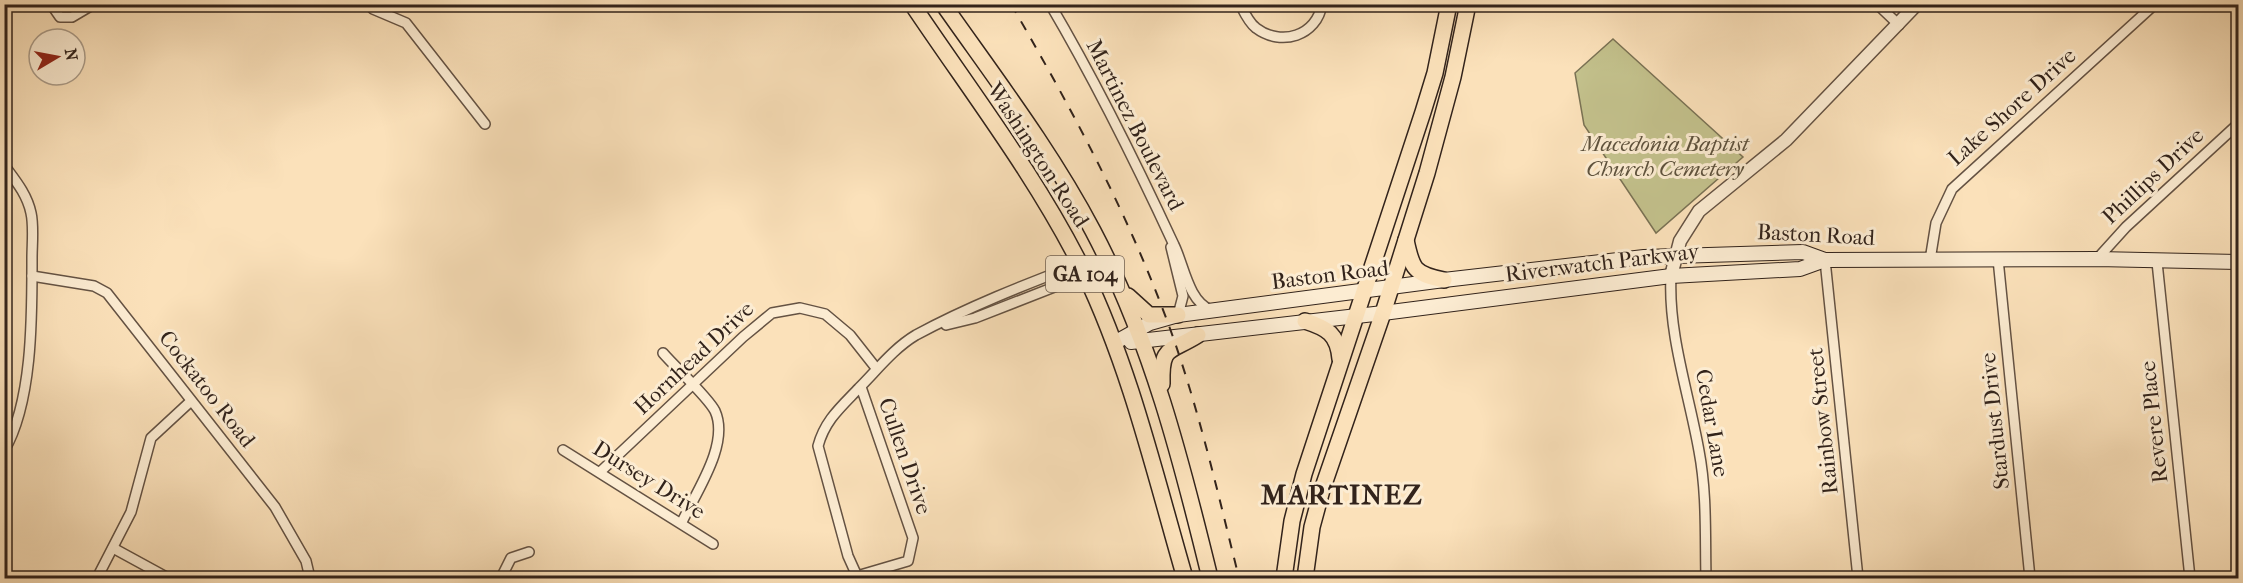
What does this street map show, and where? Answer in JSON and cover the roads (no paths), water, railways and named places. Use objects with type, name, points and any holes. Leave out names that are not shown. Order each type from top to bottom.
[{"type":"main road","name":"Washington Road","points":[[912,4],[1030,177],[1082,270],[1114,343],[1142,422],[1185,579]]},
{"type":"main road","name":"Washington Road","points":[[943,4],[1052,161],[1092,231],[1120,289],[1163,399],[1210,579]]},
{"type":"main road","points":[[1284,579],[1299,491],[1426,102],[1449,4]]},
{"type":"main road","points":[[1305,579],[1312,527],[1320,497],[1383,313],[1443,118],[1468,4]]},
{"type":"main road","points":[[1405,238],[1411,265],[1420,274],[1444,280]]},
{"type":"main road","name":"Baston Road","points":[[1114,343],[1140,336],[1150,323],[1178,315],[1444,280],[1676,256],[1803,252],[1825,260],[2097,259],[2238,262]]},
{"type":"main road","name":"Riverwatch Parkway","points":[[1140,336],[1198,335],[1671,276],[1800,269],[1825,260]]},
{"type":"main road","points":[[1120,289],[1145,313],[1178,315]]},
{"type":"main road","points":[[1305,321],[1324,327],[1335,338],[1340,364]]},
{"type":"main road","points":[[1163,399],[1163,357],[1170,348],[1198,335]]},
{"type":"main road","points":[[1299,491],[1320,497]]},
{"type":"street","points":[[51,4],[60,17],[72,17],[94,4]]},
{"type":"street","points":[[369,4],[373,9],[406,23],[485,124]]},
{"type":"street","name":"Martinez Boulevard","points":[[1050,4],[1126,143],[1198,303],[1212,311]]},
{"type":"street","points":[[1240,4],[1256,28],[1278,38],[1296,36],[1312,27],[1322,4]]},
{"type":"street","points":[[1876,4],[1899,25]]},
{"type":"street","points":[[1671,276],[1680,241],[1699,211],[1785,140],[1917,4]]},
{"type":"street","name":"Lake Shore Drive","points":[[1930,260],[1936,223],[1952,189],[2155,4]]},
{"type":"street","name":"Phillips Drive","points":[[2097,259],[2126,227],[2238,124]]},
{"type":"street","points":[[4,165],[21,188],[31,213],[32,276],[29,358],[4,451]]},
{"type":"street","name":"Martinez Boulevard","points":[[1168,232],[1183,296],[1178,315]]},
{"type":"street","name":"Rainbow Street","points":[[1825,260],[1858,579]]},
{"type":"street","name":"Stardust Drive","points":[[1998,260],[2030,579]]},
{"type":"street","name":"Revere Place","points":[[2157,262],[2190,579]]},
{"type":"street","points":[[861,387],[876,368],[915,336],[971,308],[1082,270]]},
{"type":"street","name":"Cockatoo Road","points":[[32,276],[94,286],[107,293],[275,507],[306,561],[310,579]]},
{"type":"street","name":"Cedar Lane","points":[[1671,276],[1670,296],[1675,329],[1703,474],[1706,579]]},
{"type":"street","name":"Hornhead Drive","points":[[600,472],[691,385],[772,313],[800,308],[825,314],[850,335],[876,368]]},
{"type":"street","points":[[663,353],[715,410],[720,444],[682,522]]},
{"type":"street","name":"Cullen Drive","points":[[861,387],[913,538],[908,561],[857,576],[848,556],[818,446],[822,429],[834,412],[861,387]]},
{"type":"street","points":[[98,579],[138,491],[143,461],[151,438],[191,401]]},
{"type":"street","name":"Dursey Drive","points":[[563,450],[682,522],[713,544]]},
{"type":"street","points":[[113,548],[168,579]]},
{"type":"street","points":[[501,579],[511,558],[529,552]]},
{"type":"railway","points":[[1011,4],[1092,150],[1128,225],[1160,302],[1194,404],[1239,578]]},
{"type":"district","name":"MARTINEZ","points":[[1342,494]]},
{"type":"park label","name":"Macedonia Baptist Church Cemetery","points":[[1665,156]]}]
